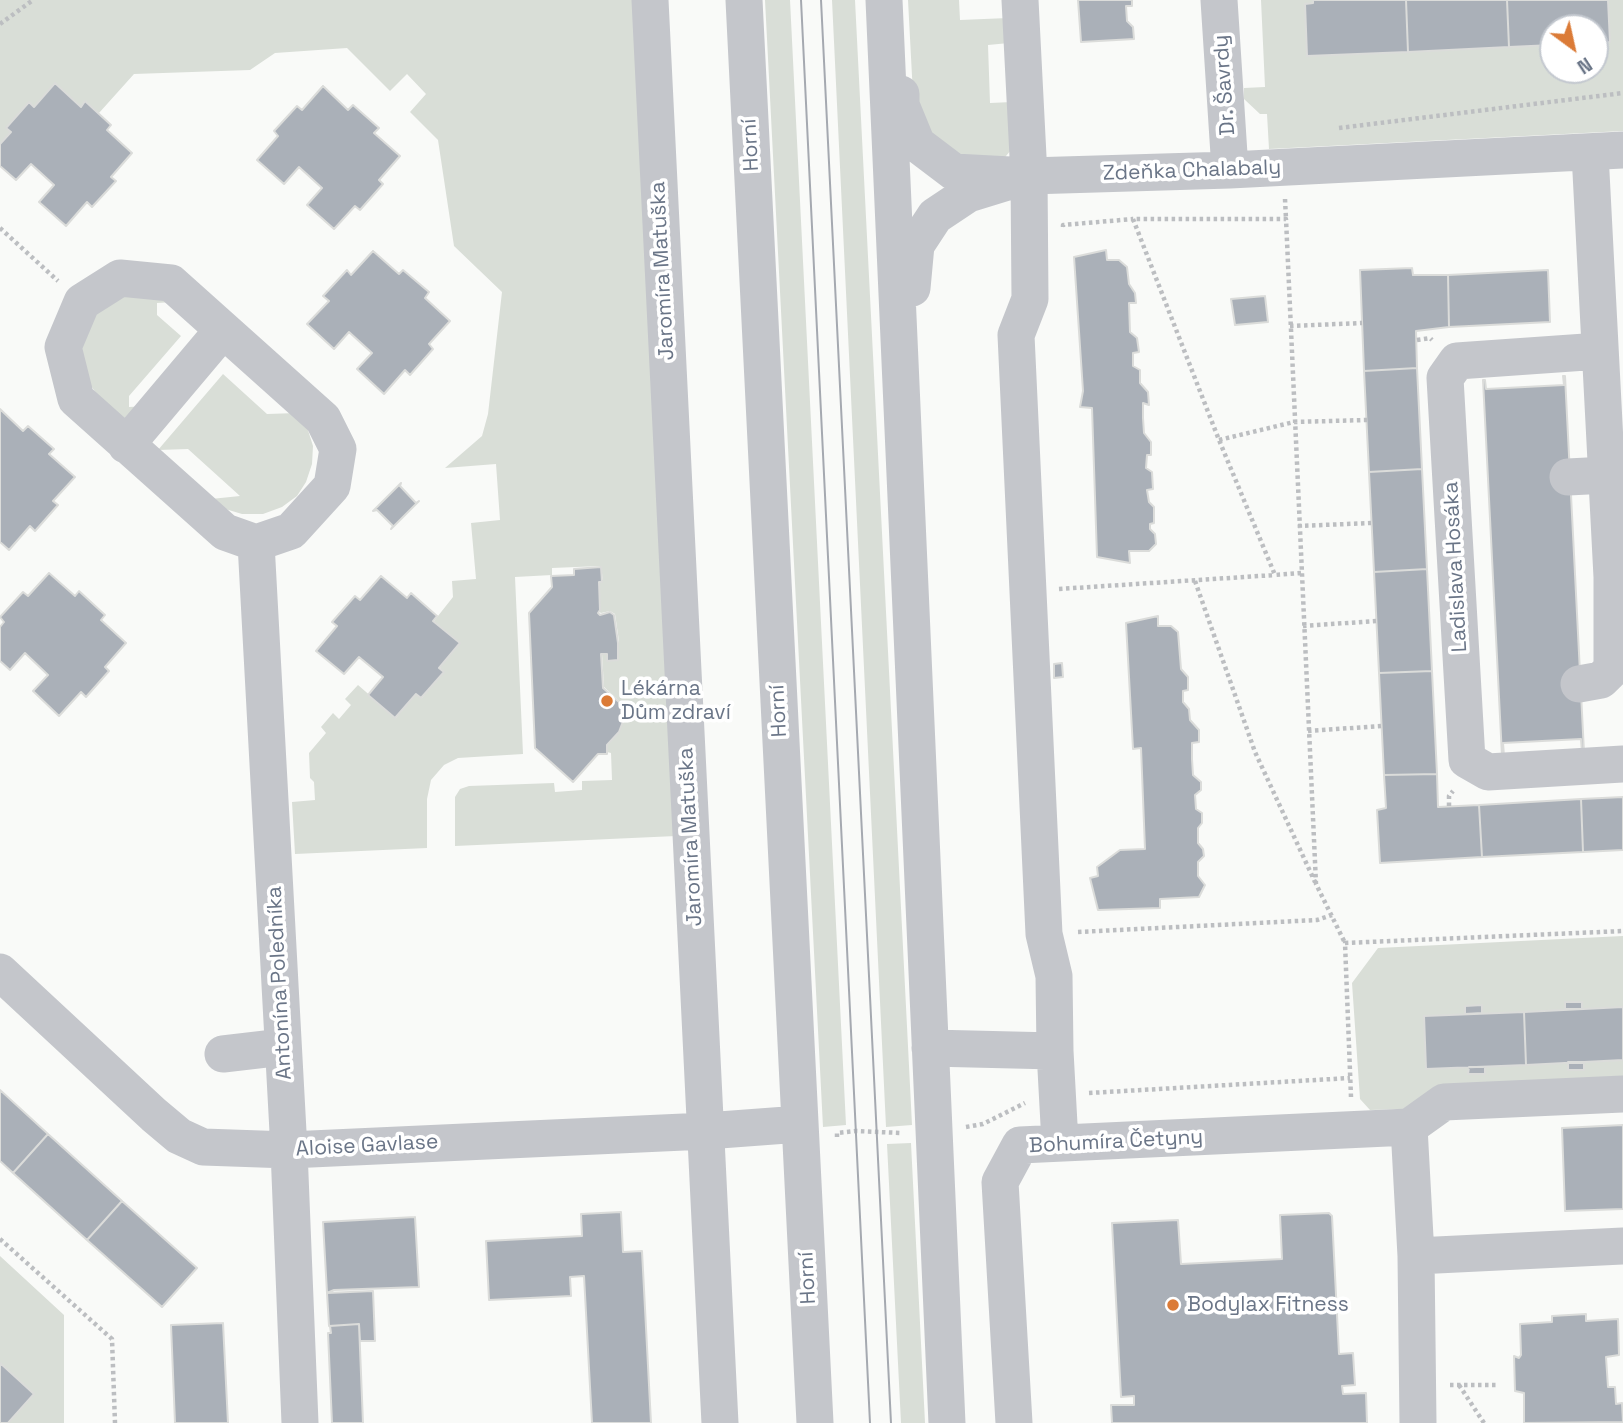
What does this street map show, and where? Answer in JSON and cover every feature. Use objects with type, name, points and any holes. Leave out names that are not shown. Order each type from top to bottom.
[{"type":"street","name":"Jaromíra Matuška","points":[[650,0],[720,1423]]},
{"type":"street","name":"Horní","points":[[744,0],[815,1423]]},
{"type":"street","points":[[884,0],[947,1423]]},
{"type":"street","name":"Zdeňka Chalabaly","points":[[900,0],[901,105],[917,144],[954,172],[1029,176],[1230,170],[1606,151]]},
{"type":"street","points":[[1020,0],[1029,176],[1030,299],[1016,335],[1044,934],[1054,976],[1060,1143]]},
{"type":"street","name":"Dr. Šavrdy","points":[[1219,0],[1230,170]]},
{"type":"street","points":[[1578,684],[1601,680],[1612,669],[1617,577],[1606,475],[1600,351],[1606,151]]},
{"type":"street","points":[[907,524],[918,464],[912,289],[916,245],[934,216],[968,194],[1029,176]]},
{"type":"street","points":[[120,278],[171,283],[223,330],[323,419],[338,449],[332,486],[291,531],[256,543],[225,533],[76,399],[63,347],[82,302],[120,278]]},
{"type":"street","points":[[126,444],[223,330]]},
{"type":"street","name":"Ladislava Hosáka","points":[[1600,351],[1457,361],[1445,378],[1467,760],[1488,772],[1623,764]]},
{"type":"street","points":[[1568,477],[1606,475]]},
{"type":"street","name":"Antonína Poledníka","points":[[256,543],[289,1150],[300,1423]]},
{"type":"street","name":"Aloise Gavlase","points":[[6,991],[179,1136],[204,1147],[289,1150],[706,1131],[800,1124]]},
{"type":"street","points":[[223,1054],[283,1047]]},
{"type":"street","points":[[930,1048],[1055,1051]]},
{"type":"street","points":[[1418,1423],[1416,1256],[1409,1127],[1444,1102],[1623,1094]]},
{"type":"street","name":"Bohumíra Četyny","points":[[1014,1423],[1000,1182],[1020,1145],[1409,1127]]},
{"type":"street","points":[[1416,1256],[1623,1246]]},
{"type":"path","points":[[0,24],[33,0]]},
{"type":"path","points":[[1336,128],[1623,93]]},
{"type":"path","points":[[1285,200],[1316,884]]},
{"type":"path","points":[[1275,575],[1133,219],[1286,219]]},
{"type":"path","points":[[0,228],[82,302]]},
{"type":"path","points":[[1290,326],[1362,323]]},
{"type":"path","points":[[1219,440],[1294,422],[1367,421]]},
{"type":"path","points":[[1298,526],[1371,523]]},
{"type":"path","points":[[1027,592],[1301,573]]},
{"type":"path","points":[[1195,580],[1255,751],[1345,943],[1353,1130]]},
{"type":"path","points":[[1303,626],[1376,621]]},
{"type":"path","points":[[1308,731],[1381,726]]},
{"type":"path","points":[[1044,934],[1317,920],[1332,915]]},
{"type":"path","points":[[1345,943],[1623,931]]},
{"type":"path","points":[[0,1239],[112,1339],[116,1423]]},
{"type":"path","points":[[1416,1384],[1498,1385]]},
{"type":"path","points":[[1459,1385],[1484,1423]]},
{"type":"shaded area","points":[[0,0],[635,0],[676,836],[455,846],[455,797],[460,789],[469,786],[554,783],[555,792],[582,790],[582,781],[612,780],[611,753],[607,752],[607,744],[624,722],[625,714],[619,701],[604,687],[602,653],[607,653],[608,659],[618,659],[619,641],[615,614],[598,611],[599,581],[603,580],[601,566],[552,568],[552,575],[515,577],[523,754],[458,758],[444,765],[431,780],[427,799],[427,848],[295,854],[292,802],[315,800],[314,782],[310,778],[309,753],[326,733],[321,727],[333,713],[339,719],[351,705],[345,699],[358,685],[396,718],[416,694],[422,698],[443,672],[440,667],[459,644],[434,621],[453,597],[452,581],[476,579],[471,523],[500,520],[496,464],[445,468],[482,436],[488,414],[502,292],[454,246],[438,140],[410,112],[426,94],[407,74],[390,91],[347,48],[275,53],[250,70],[134,74],[99,113],[85,102],[81,107],[55,83],[35,107],[29,103],[7,128],[11,132],[0,145]]},
{"type":"shaded area","points":[[765,0],[790,0],[846,1125],[823,1127]]},
{"type":"shaded area","points":[[832,0],[855,0],[912,1125],[886,1127]]},
{"type":"shaded area","points":[[908,0],[959,0],[960,20],[1008,18],[1009,43],[988,45],[990,103],[1012,102],[1011,150],[1001,162],[965,160],[934,144],[913,95]]},
{"type":"shaded area","points":[[1261,0],[1623,0],[1623,131],[1269,149],[1267,114],[1260,114],[1244,99],[1244,88],[1265,87]]},
{"type":"shaded area","points":[[137,293],[173,302],[157,303],[157,315],[181,336],[129,396],[129,407],[148,406],[131,426],[98,396],[87,380],[81,343],[96,313],[120,296]]},
{"type":"shaded area","points":[[223,374],[267,414],[297,413],[307,427],[313,446],[312,464],[306,482],[297,496],[282,507],[263,514],[242,514],[222,508],[211,499],[240,496],[188,449],[158,450]]},
{"type":"shaded area","points":[[1623,936],[1623,1084],[1406,1109],[1370,1110],[1360,1099],[1352,983],[1378,948]]},
{"type":"shaded area","points":[[911,1143],[925,1423],[901,1423],[887,1144]]},
{"type":"shaded area","points":[[0,1256],[64,1315],[64,1423],[0,1423]]},
{"type":"building","points":[[1078,0],[1132,0],[1132,6],[1126,6],[1127,21],[1133,27],[1134,39],[1081,42]]},
{"type":"building","points":[[1313,0],[1406,0],[1408,52],[1307,56],[1305,4],[1313,3]]},
{"type":"building","points":[[1406,0],[1507,0],[1509,47],[1408,52]]},
{"type":"building","points":[[1507,0],[1608,0],[1609,14],[1539,14],[1539,46],[1509,47]]},
{"type":"building","points":[[55,83],[81,107],[85,101],[111,125],[107,130],[132,153],[111,177],[116,181],[92,207],[87,202],[66,226],[39,202],[54,185],[31,164],[16,180],[0,166],[0,144],[11,132],[6,128],[29,102],[34,107]]},
{"type":"building","points":[[323,86],[348,110],[353,105],[379,128],[374,133],[400,156],[379,180],[383,184],[360,210],[355,206],[334,229],[307,205],[322,188],[299,167],[284,184],[257,160],[278,136],[274,131],[297,106],[302,110]]},
{"type":"building","points":[[1106,250],[1107,260],[1119,260],[1127,267],[1129,284],[1135,293],[1136,303],[1129,303],[1130,332],[1137,338],[1139,352],[1133,353],[1133,366],[1140,370],[1140,383],[1148,392],[1149,405],[1143,403],[1143,418],[1144,433],[1151,442],[1151,455],[1147,455],[1146,468],[1152,472],[1153,489],[1147,490],[1149,502],[1154,507],[1154,523],[1150,524],[1150,529],[1155,534],[1156,544],[1149,551],[1129,551],[1130,563],[1097,557],[1092,408],[1080,407],[1083,391],[1074,257]]},
{"type":"building","points":[[373,251],[399,274],[403,270],[429,292],[425,298],[450,321],[429,344],[433,349],[410,375],[405,370],[384,394],[357,369],[372,353],[349,332],[334,349],[307,324],[329,301],[323,296],[347,270],[351,275]]},
{"type":"building","points":[[1412,268],[1413,275],[1448,275],[1449,327],[1416,331],[1417,368],[1364,371],[1360,270]]},
{"type":"building","points":[[1548,270],[1550,322],[1449,327],[1448,275]]},
{"type":"building","points":[[1265,296],[1268,322],[1235,325],[1231,299]]},
{"type":"building","points":[[1417,368],[1422,469],[1369,472],[1364,371]]},
{"type":"building","points":[[1565,376],[1584,752],[1582,753],[1581,739],[1503,743],[1502,756],[1483,380],[1486,389],[1564,385]]},
{"type":"building","points":[[0,409],[23,431],[28,426],[54,449],[49,454],[75,477],[53,501],[58,505],[35,531],[30,526],[9,550],[0,542]]},
{"type":"building","points":[[1422,469],[1427,569],[1374,572],[1369,472]]},
{"type":"building","points":[[401,483],[400,486],[416,503],[419,501],[391,529],[393,526],[377,510],[373,511]]},
{"type":"building","points":[[601,567],[598,613],[600,615],[610,612],[614,615],[618,643],[618,660],[607,661],[607,654],[601,654],[603,688],[619,702],[625,716],[619,732],[607,745],[607,754],[598,754],[573,782],[535,748],[529,613],[552,587],[551,576],[574,575],[574,569]]},
{"type":"building","points":[[1427,569],[1432,671],[1379,673],[1374,572]]},
{"type":"building","points":[[49,573],[75,596],[79,591],[105,615],[101,620],[126,643],[105,667],[109,671],[86,697],[81,692],[59,716],[33,691],[48,675],[25,653],[10,670],[0,661],[0,627],[4,622],[0,617],[23,592],[28,596]]},
{"type":"building","points":[[381,576],[407,598],[411,593],[437,616],[433,621],[460,643],[439,668],[444,672],[421,698],[416,694],[395,718],[368,695],[383,677],[359,657],[344,674],[316,651],[337,626],[332,622],[355,596],[360,600]]},
{"type":"building","points":[[1158,616],[1158,626],[1171,626],[1178,632],[1181,669],[1188,677],[1188,690],[1183,691],[1183,702],[1189,709],[1190,720],[1199,730],[1199,742],[1192,743],[1192,759],[1193,775],[1201,782],[1201,790],[1195,795],[1196,809],[1202,813],[1198,843],[1204,856],[1198,862],[1198,876],[1205,885],[1199,897],[1160,899],[1160,908],[1098,910],[1090,878],[1098,876],[1097,867],[1120,850],[1145,849],[1141,748],[1133,749],[1126,623]]},
{"type":"building","points":[[1062,663],[1063,677],[1054,678],[1054,664]]},
{"type":"building","points":[[1432,671],[1437,774],[1384,775],[1379,673]]},
{"type":"building","points":[[1437,774],[1438,807],[1479,805],[1482,857],[1380,863],[1377,810],[1386,808],[1384,775]]},
{"type":"building","points":[[1623,797],[1623,850],[1583,852],[1581,799]]},
{"type":"building","points":[[1581,799],[1583,852],[1482,857],[1479,805]]},
{"type":"building","points":[[1565,1002],[1582,1002],[1582,1009],[1565,1009]]},
{"type":"building","points":[[1482,1005],[1482,1013],[1465,1014],[1465,1006]]},
{"type":"building","points":[[1623,1007],[1623,1060],[1526,1065],[1524,1012]]},
{"type":"building","points":[[1524,1012],[1526,1065],[1426,1069],[1424,1016]]},
{"type":"building","points":[[1568,1062],[1584,1062],[1584,1070],[1568,1070]]},
{"type":"building","points":[[1469,1067],[1485,1067],[1485,1074],[1468,1074]]},
{"type":"building","points":[[0,1090],[48,1134],[13,1173],[0,1161]]},
{"type":"building","points":[[1623,1125],[1623,1209],[1565,1211],[1562,1128]]},
{"type":"building","points":[[48,1134],[122,1201],[87,1240],[13,1173]]},
{"type":"building","points":[[122,1201],[197,1268],[162,1307],[87,1240]]},
{"type":"building","points":[[621,1212],[623,1252],[642,1251],[651,1423],[592,1423],[584,1276],[570,1277],[571,1296],[489,1300],[486,1241],[582,1236],[581,1214]]},
{"type":"building","points":[[1329,1213],[1332,1216],[1339,1354],[1353,1353],[1355,1385],[1342,1386],[1343,1394],[1366,1393],[1367,1423],[1112,1423],[1111,1405],[1134,1405],[1134,1396],[1121,1397],[1112,1223],[1178,1220],[1181,1264],[1282,1259],[1280,1215]]},
{"type":"building","points":[[415,1217],[419,1287],[334,1290],[327,1293],[323,1222]]},
{"type":"building","points":[[373,1291],[375,1341],[360,1341],[359,1324],[329,1326],[327,1293]]},
{"type":"building","points":[[1586,1314],[1586,1321],[1618,1319],[1619,1355],[1606,1357],[1608,1387],[1615,1387],[1616,1404],[1622,1403],[1623,1422],[1524,1423],[1524,1393],[1515,1391],[1514,1356],[1519,1358],[1521,1355],[1520,1324],[1552,1322],[1552,1316]]},
{"type":"building","points":[[223,1323],[228,1423],[175,1423],[171,1325]]},
{"type":"building","points":[[359,1324],[363,1423],[332,1423],[328,1333],[331,1333],[330,1326]]},
{"type":"building","points":[[0,1363],[34,1394],[8,1423],[0,1423]]},
{"type":"tram line","points":[[801,0],[870,1423]]},
{"type":"tram line","points":[[821,0],[891,1423]]},
{"type":"place","name":"Lékárna Dům zdraví","points":[[607,701]]},
{"type":"place","name":"Bodylax Fitness","points":[[1173,1305]]}]
